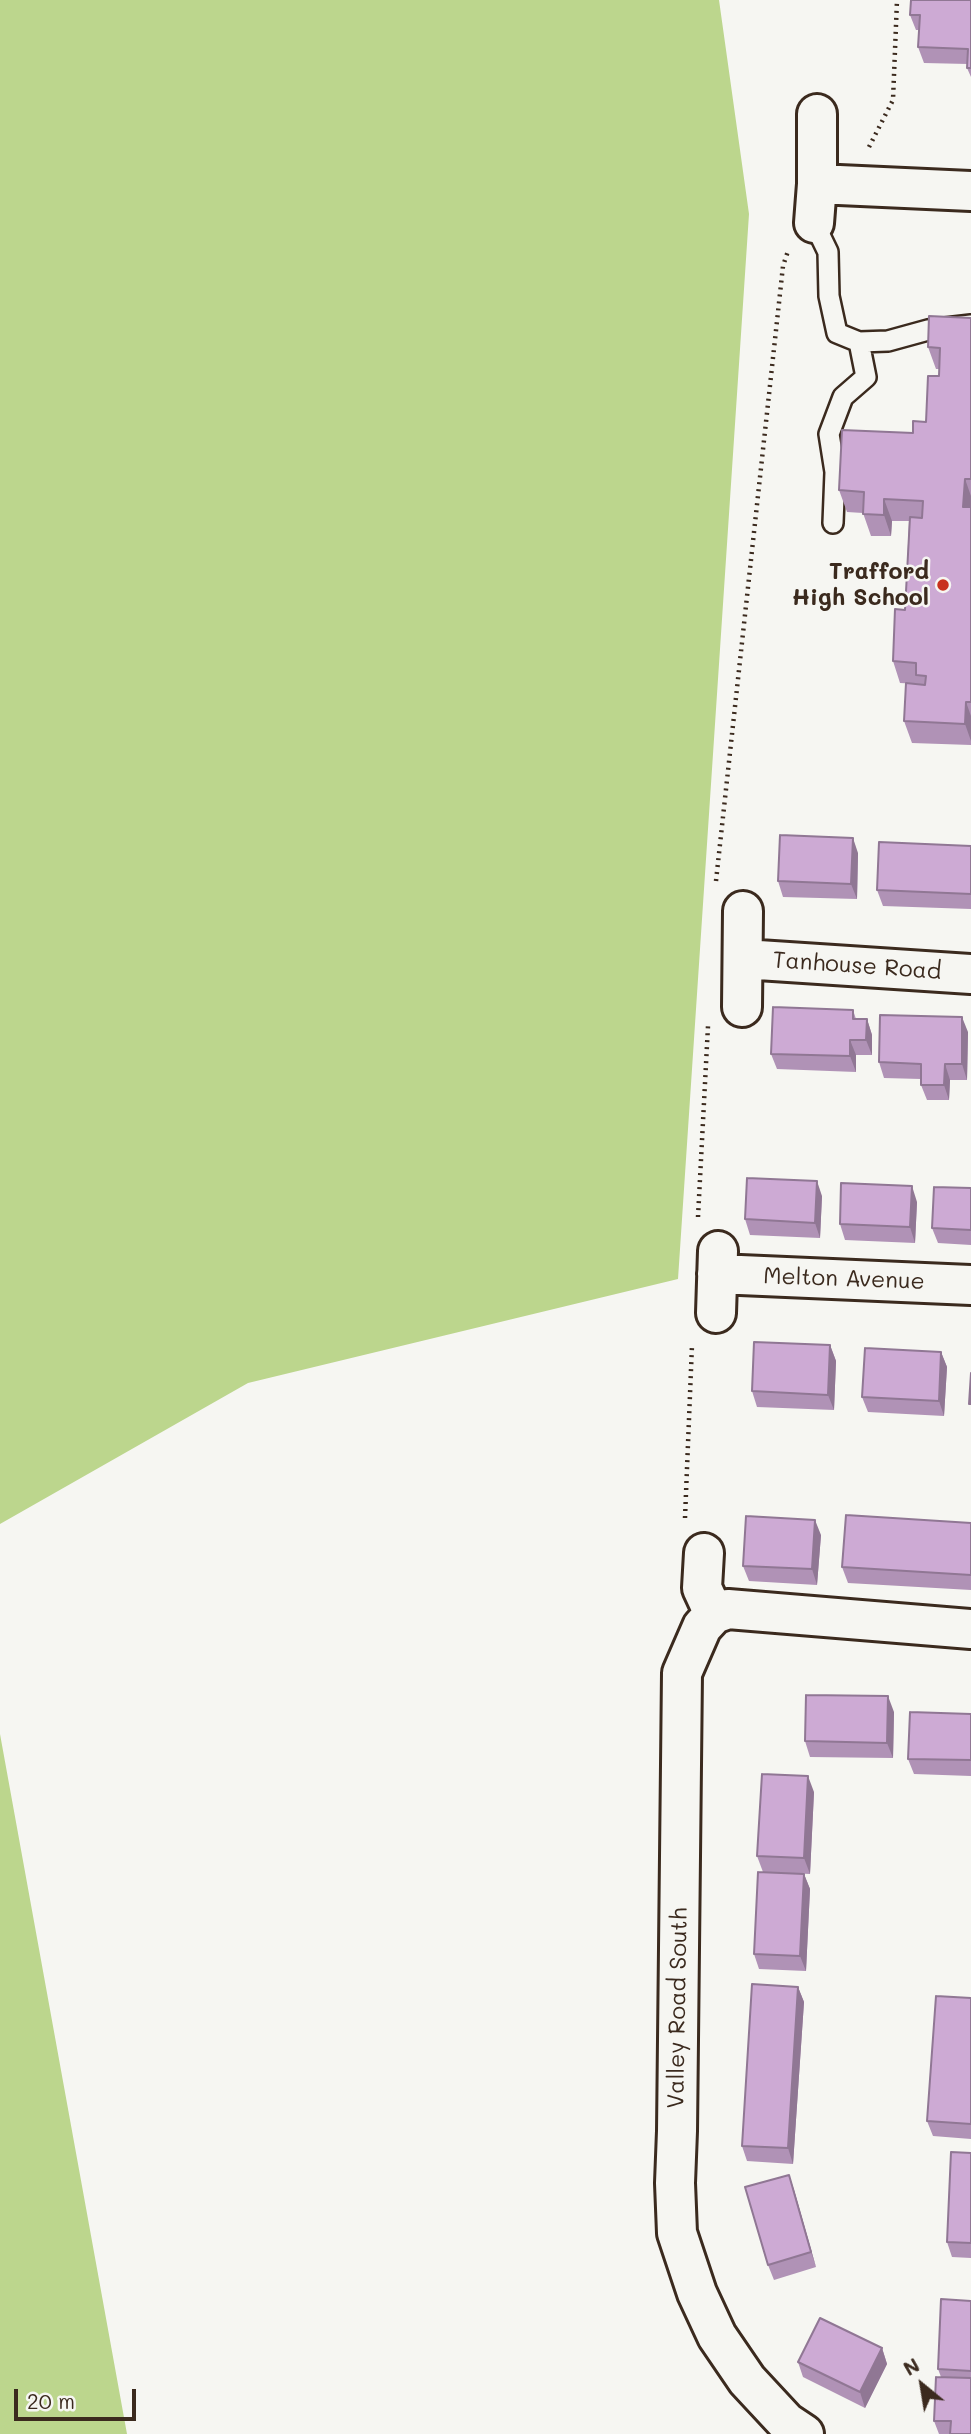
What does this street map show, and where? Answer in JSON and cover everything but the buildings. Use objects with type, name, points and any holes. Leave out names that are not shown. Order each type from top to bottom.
[{"type":"street","points":[[814,223],[834,185],[817,114]]},
{"type":"street","points":[[834,185],[971,191]]},
{"type":"street","name":"Tanhouse Road","points":[[741,1007],[743,911]]},
{"type":"street","name":"Tanhouse Road","points":[[743,959],[971,974]]},
{"type":"street","name":"Melton Avenue","points":[[716,1313],[717,1263],[971,1285]]},
{"type":"street","points":[[704,1553],[702,1588],[714,1614],[728,1609],[971,1629]]},
{"type":"street","name":"Valley Road South","points":[[714,1614],[702,1627],[681,1673],[675,2183],[677,2233],[697,2293],[717,2336],[747,2380],[786,2422],[804,2434]]},
{"type":"lane","points":[[814,223],[828,252],[829,296],[837,333],[859,342],[888,341],[928,330],[971,324]]},
{"type":"lane","points":[[833,523],[835,472],[829,434],[843,397],[866,377],[859,342]]},
{"type":"path","points":[[834,185],[892,100],[897,0]]},
{"type":"green space","points":[[0,0],[719,0],[749,214],[678,1279],[248,1383],[0,1524]]},
{"type":"green space","points":[[0,1734],[127,2434],[0,2434]]},
{"type":"place","name":"Trafford High School","points":[[943,585]]}]
